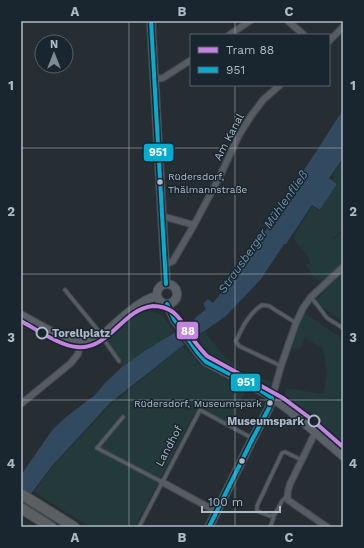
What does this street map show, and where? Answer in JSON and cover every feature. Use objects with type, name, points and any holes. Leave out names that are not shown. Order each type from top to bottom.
[{"type":"highway","points":[[21,494],[74,527]]},
{"type":"highway","points":[[21,508],[51,527]]},
{"type":"main road","points":[[151,21],[166,284]]},
{"type":"main road","points":[[166,284],[172,286],[176,293],[173,302],[167,304],[161,302],[157,296],[159,288],[166,284]]},
{"type":"main road","points":[[21,315],[74,341],[90,341],[102,336],[134,308],[149,298],[157,296]]},
{"type":"main road","points":[[167,304],[174,319],[195,350],[206,362],[257,388],[272,398],[289,410],[343,456]]},
{"type":"main road","points":[[209,527],[269,408],[272,398]]},
{"type":"street","points":[[230,34],[250,21]]},
{"type":"street","points":[[288,21],[303,34]]},
{"type":"street","points":[[330,40],[343,27]]},
{"type":"street","points":[[154,79],[162,78],[190,61]]},
{"type":"street","name":"Am Kanal","points":[[165,264],[173,261],[194,225],[220,176],[239,135],[251,116],[263,100],[279,86]]},
{"type":"street","points":[[162,216],[194,225]]},
{"type":"street","points":[[272,398],[296,323],[303,308],[311,297],[343,267]]},
{"type":"street","points":[[21,404],[71,363],[78,354],[81,342]]},
{"type":"street","points":[[316,433],[288,489],[287,496],[288,500],[327,527]]},
{"type":"street","name":"Landhof","points":[[162,482],[217,512]]},
{"type":"lane","points":[[65,290],[102,336],[119,361]]},
{"type":"lane","points":[[311,297],[327,318],[343,328]]},
{"type":"lane","points":[[282,366],[239,346],[236,341],[248,317],[256,308],[262,305],[269,306],[296,323]]},
{"type":"lane","name":"Landhof","points":[[139,527],[200,410],[253,438]]},
{"type":"lane","points":[[123,417],[98,448],[162,482]]},
{"type":"lane","points":[[287,496],[282,501],[275,514],[270,516],[257,511],[257,506],[282,453],[285,452],[302,460]]},
{"type":"lane","points":[[270,527],[274,517],[272,515]]},
{"type":"green space","points":[[342,162],[343,228],[334,238],[330,234],[334,239],[343,231],[343,259],[337,268],[322,281],[315,279],[305,264],[310,264],[307,255],[293,238],[312,206],[320,211],[337,184],[332,180],[335,176],[332,175]]},
{"type":"green space","points":[[343,269],[343,321],[316,303],[320,296]]},
{"type":"green space","points":[[149,311],[161,315],[174,332],[122,367],[104,343],[131,319],[137,315]]},
{"type":"green space","points":[[304,313],[340,337],[343,350],[343,445],[285,396],[285,388],[323,394],[327,374],[323,349],[305,338],[299,350],[292,348]]},
{"type":"green space","points":[[204,331],[235,366],[248,375],[210,355],[201,346],[196,338]]},
{"type":"green space","points":[[183,346],[200,365],[247,389],[229,423],[198,407],[135,527],[90,527],[34,492],[52,467],[110,405]]},
{"type":"green space","points":[[249,374],[272,382],[271,385],[269,386],[248,375]]},
{"type":"water","points":[[343,111],[343,161],[341,161],[329,178],[337,184],[320,210],[312,205],[261,279],[227,315],[181,347],[110,403],[52,466],[21,507],[21,475],[53,429],[95,395],[122,367],[146,350],[194,321],[195,318],[206,309],[203,304],[208,299],[213,303],[221,293],[230,277],[273,221],[295,183]]},
{"type":"pier","points":[[185,323],[196,339],[185,346],[174,330]]},
{"type":"tram line","name":"88","points":[[21,321],[63,344],[82,347],[97,343],[130,316],[144,308],[153,306],[166,308],[180,319],[195,342],[207,356],[283,398],[310,418],[343,447]]},
{"type":"tram line","points":[[21,324],[46,337],[65,344]]},
{"type":"transit line","name":"951","points":[[151,21],[166,284]]},
{"type":"transit line","name":"951","points":[[167,304],[174,319],[206,362],[257,388],[272,398],[269,408],[209,527]]},
{"type":"place","name":"Rüdersdorf, Thälmannstraße","points":[[160,182]]},
{"type":"place","name":"Torellplatz","points":[[42,333]]},
{"type":"place","name":"Rüdersdorf, Museumspark","points":[[270,403]]},
{"type":"place","name":"Museumspark","points":[[314,421]]},
{"type":"water label","name":"Strausberger Mühlenfließ","points":[[263,232]]}]
